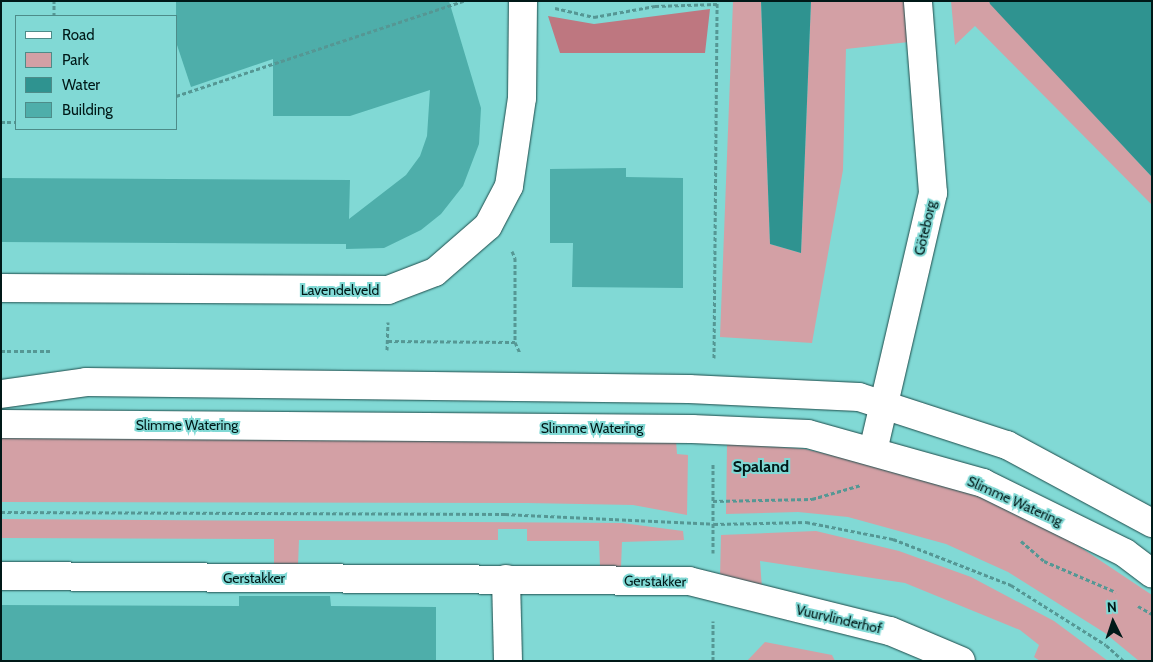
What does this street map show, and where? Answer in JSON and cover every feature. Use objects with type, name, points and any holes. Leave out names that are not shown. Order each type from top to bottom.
[{"type":"street","name":"Göteborg","points":[[873,451],[933,193],[918,1]]},
{"type":"street","name":"Lavendelveld","points":[[1,288],[388,290],[435,272],[488,226],[510,186],[536,4]]},
{"type":"street","points":[[1,394],[86,382],[689,389],[859,397],[1007,445],[1152,523]]},
{"type":"street","name":"Slimme Watering","points":[[1,424],[714,430],[808,434],[873,451],[983,484],[1125,553],[1152,573]]},
{"type":"street","name":"Gerstakker","points":[[1,576],[689,581],[713,586]]},
{"type":"street","points":[[506,579],[508,661]]},
{"type":"street","name":"Vuurvlinderhof","points":[[713,586],[890,630],[961,661]]},
{"type":"path","points":[[54,1],[54,15]]},
{"type":"path","points":[[178,95],[464,1]]},
{"type":"path","points":[[536,4],[594,18],[655,6],[717,2],[714,357]]},
{"type":"path","points":[[1,122],[15,122]]},
{"type":"path","points":[[488,226],[507,243],[515,258],[515,342],[520,354]]},
{"type":"path","points":[[378,350],[388,350],[388,290]]},
{"type":"path","points":[[388,341],[515,342]]},
{"type":"path","points":[[1,350],[61,350]]},
{"type":"path","points":[[713,586],[714,430]]},
{"type":"path","points":[[714,501],[812,499],[868,483]]},
{"type":"path","points":[[1,512],[505,514],[714,524],[806,522],[893,539],[1011,585],[1106,644],[1124,661]]},
{"type":"path","points":[[1018,539],[1044,561],[1118,593]]},
{"type":"path","points":[[1135,603],[1152,614]]},
{"type":"green space","points":[[733,1],[761,1],[770,244],[801,253],[811,1],[905,1],[909,42],[846,49],[843,170],[812,343],[720,337]]},
{"type":"green space","points":[[951,1],[989,1],[1152,177],[1152,205],[975,26],[955,45]]},
{"type":"green space","points":[[1,436],[676,440],[677,454],[688,455],[687,515],[633,505],[1,502]]},
{"type":"green space","points":[[727,443],[805,449],[862,462],[937,480],[1013,510],[1077,545],[1152,595],[1152,661],[1139,661],[1105,633],[1008,572],[946,544],[848,517],[798,512],[726,514]]},
{"type":"green space","points":[[1,519],[622,523],[683,531],[684,540],[622,542],[621,567],[600,567],[599,541],[527,541],[527,529],[498,529],[498,540],[299,540],[298,565],[274,565],[274,539],[1,538]]},
{"type":"green space","points":[[816,531],[899,551],[971,577],[1054,621],[1108,661],[1040,661],[1034,657],[1039,645],[1020,630],[905,583],[760,561],[762,588],[720,578],[721,535]]},
{"type":"green space","points":[[765,642],[832,655],[835,661],[747,661]]},
{"type":"shaded area","points":[[710,9],[705,53],[560,53],[548,16],[594,24]]},
{"type":"water","points":[[761,1],[811,1],[801,253],[770,244]]},
{"type":"water","points":[[989,1],[1152,1],[1152,177],[990,4]]},
{"type":"building","points":[[176,1],[449,1],[481,108],[479,144],[463,186],[441,214],[421,230],[384,248],[346,249],[346,244],[1,242],[1,178],[350,180],[349,219],[406,175],[420,156],[427,136],[430,90],[350,116],[273,116],[273,59],[191,87],[178,48],[178,15],[176,15]]},
{"type":"building","points":[[626,168],[626,177],[683,178],[683,288],[572,287],[573,243],[550,243],[550,169]]},
{"type":"building","points":[[239,596],[330,596],[331,606],[436,607],[436,661],[1,661],[1,605],[239,606]]},
{"type":"district","name":"Spaland","points":[[761,467]]}]
